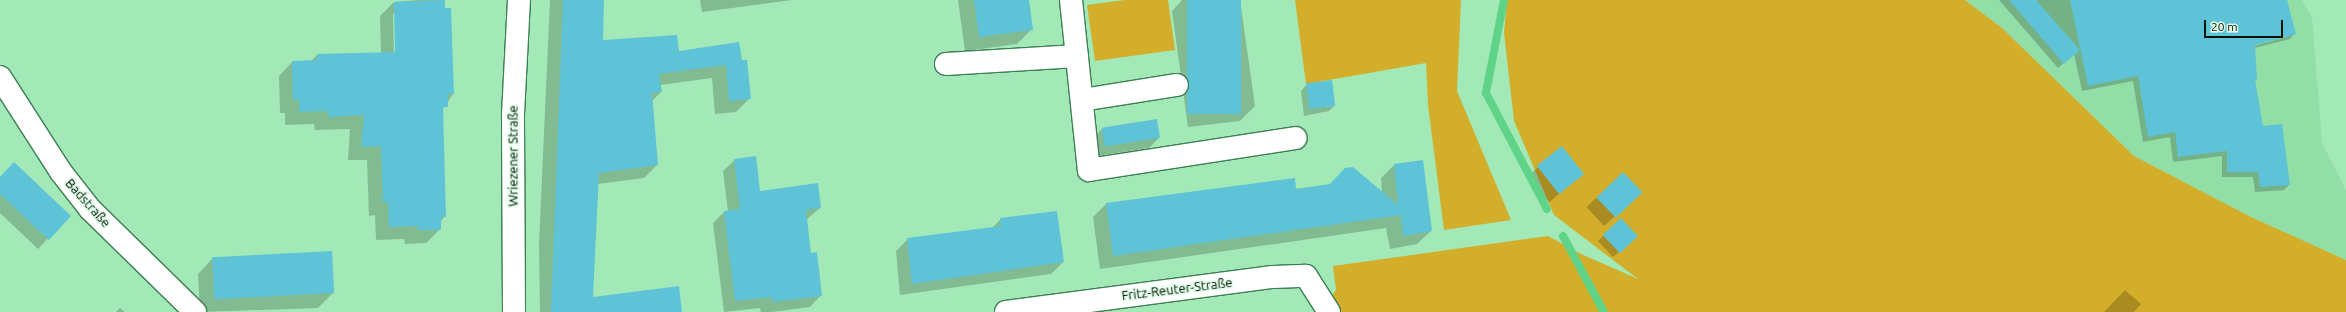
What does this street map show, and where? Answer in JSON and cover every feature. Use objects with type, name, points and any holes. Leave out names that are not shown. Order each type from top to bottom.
[{"type":"street","name":"Wriezener Straße","points":[[514,312],[513,114],[519,0]]},
{"type":"street","points":[[1071,0],[1089,170],[1296,138]]},
{"type":"street","points":[[946,64],[1077,56]]},
{"type":"street","name":"Badstraße","points":[[0,77],[61,172],[90,209],[195,312]]},
{"type":"street","points":[[1082,100],[1177,85]]},
{"type":"street","name":"Fritz-Reuter-Straße","points":[[1006,312],[1273,277],[1306,276],[1329,312]]},
{"type":"shaded area","points":[[1125,0],[1168,0],[1175,50],[1095,61],[1087,5]]},
{"type":"shaded area","points":[[1295,0],[1461,0],[1457,91],[1511,220],[1444,230],[1428,105],[1426,63],[1306,84]]},
{"type":"shaded area","points":[[1507,0],[1965,0],[2002,28],[2134,156],[2251,217],[2346,260],[2346,312],[1329,312],[1326,304],[1336,290],[1333,266],[1548,236],[1581,254],[1638,279],[1554,215],[1514,121],[1504,33]]},
{"type":"shaded area","points":[[1965,0],[2302,0],[2312,17],[2322,143],[2346,190],[2346,260],[2251,217],[2134,156],[2002,28]]},
{"type":"building","points":[[445,0],[445,8],[451,8],[454,94],[448,94],[448,107],[443,107],[446,217],[441,217],[441,230],[418,230],[418,226],[389,227],[388,202],[383,202],[381,146],[361,147],[364,115],[328,117],[328,111],[299,112],[299,99],[293,100],[292,61],[317,60],[317,54],[395,52],[394,2]]},
{"type":"building","points":[[563,0],[604,0],[603,40],[677,35],[679,51],[739,42],[742,60],[747,60],[751,99],[729,101],[726,65],[659,74],[662,92],[652,93],[658,165],[599,173],[593,297],[679,286],[682,312],[551,312]]},
{"type":"building","points":[[974,0],[1029,0],[1033,30],[979,37]]},
{"type":"building","points":[[1187,0],[1241,0],[1241,114],[1187,114]]},
{"type":"building","points":[[2009,0],[2036,0],[2080,50],[2064,64]]},
{"type":"building","points":[[2070,0],[2287,0],[2296,34],[2255,45],[2257,80],[2255,80],[2263,126],[2282,124],[2290,185],[2260,187],[2258,172],[2227,172],[2227,151],[2178,157],[2175,132],[2148,137],[2138,76],[2088,86]]},
{"type":"building","points":[[1332,80],[1335,106],[1309,109],[1306,83]]},
{"type":"building","points":[[1157,119],[1160,138],[1105,147],[1102,128]]},
{"type":"building","points":[[1562,146],[1584,174],[1559,194],[1537,166]]},
{"type":"building","points":[[756,156],[760,191],[818,183],[821,208],[806,210],[811,253],[817,252],[822,296],[772,302],[772,297],[735,301],[724,211],[740,209],[734,159]]},
{"type":"building","points":[[1423,160],[1432,231],[1403,236],[1401,215],[1113,256],[1106,203],[1295,178],[1296,189],[1330,184],[1345,168],[1353,167],[1398,205],[1394,164]]},
{"type":"building","points":[[14,162],[71,216],[49,240],[0,194],[0,177]]},
{"type":"building","points":[[1623,172],[1642,192],[1616,218],[1596,198]]},
{"type":"building","points":[[1057,211],[1064,262],[912,284],[907,238],[1001,226],[1000,218]]},
{"type":"building","points":[[1621,218],[1638,236],[1620,253],[1603,235]]},
{"type":"building","points":[[332,251],[334,293],[214,299],[212,257]]},
{"type":"waterway","points":[[1504,0],[1486,93],[1547,209]]},
{"type":"waterway","points":[[1563,236],[1604,312]]}]
